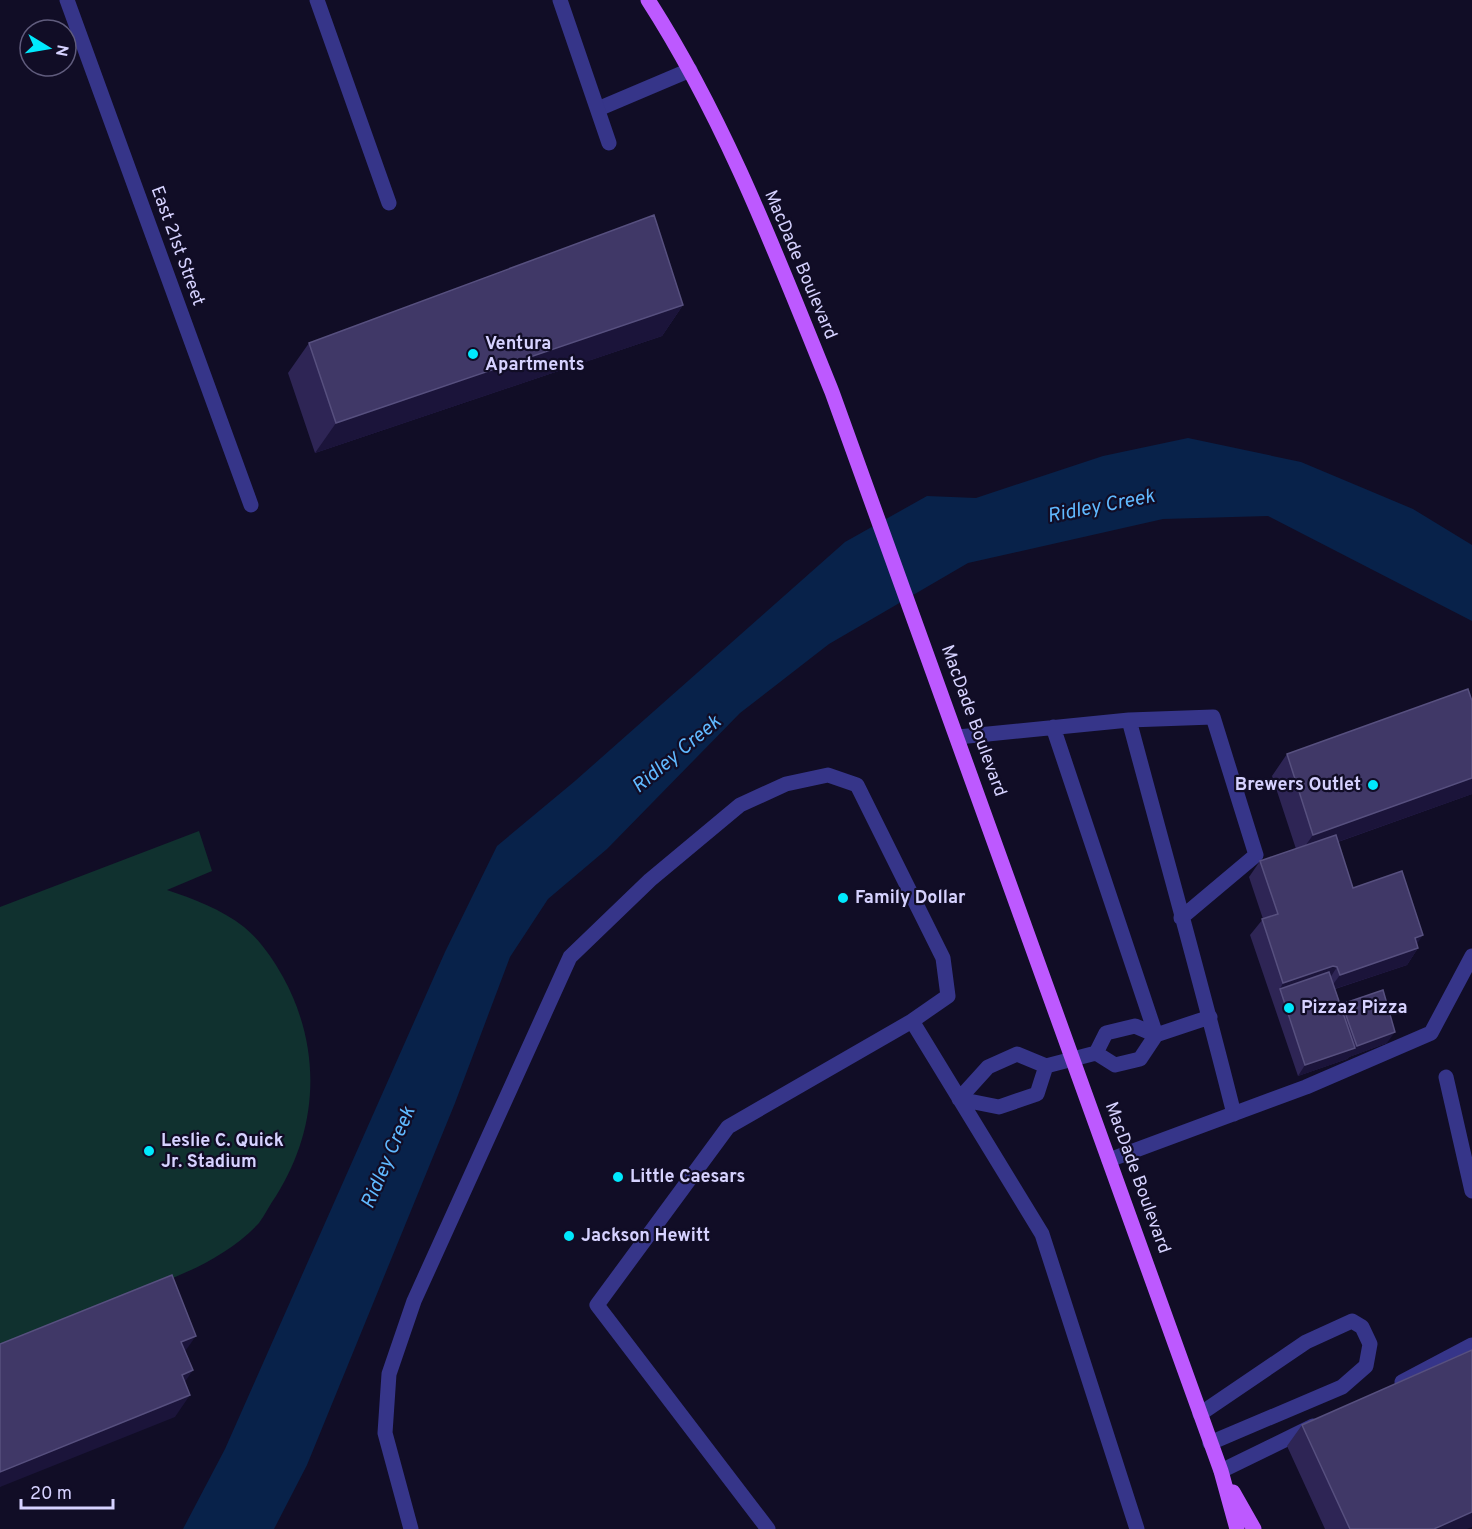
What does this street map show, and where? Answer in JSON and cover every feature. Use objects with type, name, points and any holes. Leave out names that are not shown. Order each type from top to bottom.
[{"type":"main road","name":"MacDade Boulevard","points":[[648,0],[690,70],[781,266],[850,441],[1221,1471]]},
{"type":"main road","points":[[1221,1471],[1237,1529]]},
{"type":"main road","points":[[1221,1471],[1254,1529]]},
{"type":"street","name":"East 21st Street","points":[[67,0],[251,505]]},
{"type":"street","points":[[317,0],[389,203]]},
{"type":"street","points":[[560,0],[609,143]]},
{"type":"street","points":[[598,109],[690,70]]},
{"type":"street","points":[[958,737],[1129,720],[1213,717],[1256,855],[1181,918]]},
{"type":"street","points":[[1129,720],[1181,918],[1210,1017],[1233,1114]]},
{"type":"street","points":[[1053,727],[1156,1035]]},
{"type":"street","points":[[411,1529],[385,1433],[389,1374],[414,1301],[570,957],[650,880],[740,805],[786,784],[828,775],[857,785],[943,958],[948,996],[912,1021],[728,1127],[597,1305],[768,1529]]},
{"type":"street","points":[[1109,1160],[1306,1087],[1431,1033],[1472,956]]},
{"type":"street","points":[[959,1099],[988,1067],[1017,1054],[1046,1066],[1096,1053],[1114,1065],[1140,1059],[1156,1035],[1210,1017]]},
{"type":"street","points":[[912,1021],[1042,1234],[1137,1529]]},
{"type":"street","points":[[1096,1053],[1106,1033],[1134,1026],[1156,1035]]},
{"type":"street","points":[[959,1099],[999,1107],[1037,1094],[1046,1066]]},
{"type":"street","points":[[1446,1077],[1472,1191]]},
{"type":"street","points":[[1200,1414],[1306,1342],[1353,1321],[1362,1327],[1370,1344],[1366,1366],[1342,1387],[1210,1443]]},
{"type":"street","points":[[1393,1387],[1472,1345]]},
{"type":"street","points":[[1221,1471],[1328,1418]]},
{"type":"green space","name":"Leslie C. Quick Jr. Stadium","points":[[199,831],[212,871],[167,890],[217,910],[244,927],[266,950],[283,977],[296,1004],[309,1060],[310,1088],[301,1143],[290,1170],[259,1223],[224,1252],[183,1274],[155,1285],[0,1487],[0,907]]},
{"type":"water","name":"Ridley Creek","points":[[1188,438],[1301,462],[1413,509],[1472,545],[1472,621],[1268,516],[1163,519],[968,563],[829,644],[740,713],[607,849],[548,899],[510,957],[455,1103],[307,1465],[274,1529],[183,1529],[225,1449],[445,952],[497,846],[575,781],[845,542],[927,496],[976,498],[1103,456]]},
{"type":"building","name":"Ventura Apartments","points":[[654,215],[683,305],[336,423],[309,343]]},
{"type":"building","name":"Brewers Outlet","points":[[1468,689],[1472,701],[1472,778],[1313,835],[1287,754]]},
{"type":"building","points":[[1336,835],[1353,888],[1402,871],[1423,935],[1415,938],[1418,948],[1340,975],[1337,967],[1333,966],[1283,983],[1262,919],[1278,914],[1260,861]]},
{"type":"building","points":[[1329,972],[1355,1048],[1305,1065],[1280,989]]},
{"type":"building","points":[[1383,990],[1395,1032],[1357,1046],[1342,1004]]},
{"type":"building","points":[[172,1275],[196,1336],[181,1342],[193,1370],[182,1375],[190,1395],[0,1472],[0,1344]]},
{"type":"building","points":[[1472,1350],[1472,1512],[1434,1529],[1350,1529],[1302,1425]]},
{"type":"place","name":"Ventura Apartments","points":[[473,354]]},
{"type":"place","name":"Brewers Outlet","points":[[1373,785]]},
{"type":"place","name":"Family Dollar","points":[[843,898]]},
{"type":"place","name":"Pizzaz Pizza","points":[[1289,1008]]},
{"type":"place","name":"Leslie C. Quick Jr. Stadium","points":[[149,1151]]},
{"type":"place","name":"Little Caesars","points":[[618,1177]]},
{"type":"place","name":"Jackson Hewitt","points":[[569,1236]]}]
